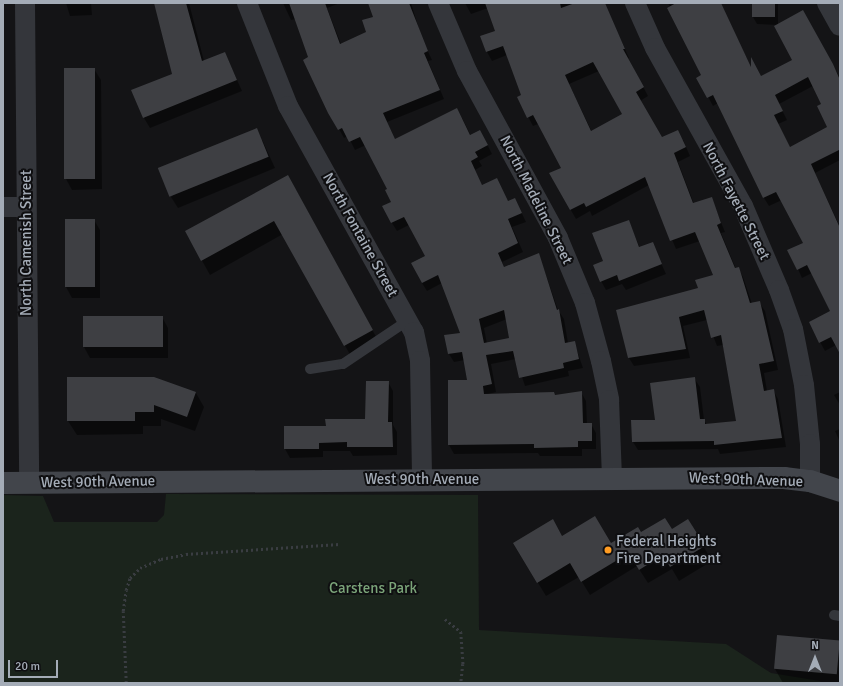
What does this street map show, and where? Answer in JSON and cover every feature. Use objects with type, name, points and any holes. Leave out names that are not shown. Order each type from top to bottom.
[{"type":"street","name":"North Camenish Street","points":[[25,3],[29,482]]},
{"type":"street","name":"North Fontaine Street","points":[[247,3],[288,106],[407,321],[417,342],[420,361],[422,480]]},
{"type":"street","name":"North Madeline Street","points":[[438,3],[446,28],[467,71],[558,238],[585,303],[609,400],[612,479]]},
{"type":"street","name":"North Fayette Street","points":[[635,3],[655,48],[742,206],[779,290],[793,329],[804,386],[810,444],[810,481]]},
{"type":"street","points":[[827,3],[840,26]]},
{"type":"street","points":[[3,207],[26,207]]},
{"type":"street","name":"West 90th Avenue","points":[[3,483],[784,478],[810,481],[840,491]]},
{"type":"lane","points":[[310,369],[343,364],[407,321]]},
{"type":"path","points":[[126,683],[125,597],[130,578],[140,568],[160,559],[186,554],[340,544]]},
{"type":"path","points":[[445,619],[461,632],[463,664],[461,683]]},
{"type":"green space","name":"Carstens Park","points":[[166,494],[478,495],[479,630],[726,644],[771,673],[820,681],[821,683],[3,683],[3,495],[43,496],[54,522],[157,522],[164,515]]},
{"type":"building","points":[[154,3],[186,3],[202,61],[225,52],[237,80],[143,118],[131,90],[172,74]]},
{"type":"building","points":[[289,3],[325,3],[340,44],[366,32],[362,20],[373,17],[368,3],[409,3],[428,51],[424,53],[440,90],[383,113],[395,139],[457,108],[470,135],[480,130],[488,145],[475,152],[478,157],[471,161],[482,185],[497,178],[508,201],[515,198],[522,213],[508,219],[518,243],[498,253],[504,267],[539,253],[557,310],[559,309],[565,343],[575,341],[579,359],[563,363],[564,368],[519,378],[513,351],[486,355],[492,384],[483,386],[484,394],[554,392],[555,395],[582,391],[583,423],[592,423],[592,441],[578,441],[578,447],[534,448],[534,444],[448,445],[448,380],[467,380],[462,352],[448,354],[444,335],[460,333],[438,275],[422,283],[411,263],[425,256],[404,217],[391,223],[382,206],[391,202],[385,190],[387,189],[360,137],[349,142],[342,128],[338,130],[328,113],[303,60],[308,57]],"holes":[[[504,310],[509,338],[484,343],[479,319]]]},
{"type":"building","points":[[485,3],[560,3],[561,8],[575,3],[605,3],[625,49],[623,49],[644,87],[636,92],[662,137],[678,130],[686,147],[674,153],[693,203],[712,197],[721,223],[717,225],[735,268],[739,267],[750,303],[760,301],[774,361],[759,364],[764,391],[774,389],[782,438],[714,445],[714,441],[632,442],[631,420],[655,420],[650,383],[695,377],[700,419],[705,419],[705,424],[736,421],[721,335],[711,338],[704,310],[679,317],[686,349],[628,358],[616,310],[698,288],[695,280],[713,275],[695,232],[670,241],[645,177],[586,207],[584,203],[570,210],[549,173],[561,168],[533,115],[527,118],[517,97],[521,95],[503,46],[486,52],[480,36],[495,31]],"holes":[[[593,62],[622,114],[591,131],[565,75]]]},
{"type":"building","points":[[676,3],[721,3],[751,67],[751,57],[761,76],[792,60],[774,26],[803,10],[833,64],[840,80],[840,153],[839,150],[811,164],[840,228],[840,354],[831,337],[819,343],[809,322],[830,311],[807,265],[797,270],[787,250],[803,243],[776,192],[763,198],[713,95],[707,98],[696,78],[701,75],[667,8]],"holes":[[[808,77],[821,104],[817,106],[827,127],[790,147],[774,115],[783,111],[775,95]]]},
{"type":"building","points":[[752,3],[775,3],[775,17],[752,17]]},
{"type":"building","points":[[64,68],[95,68],[95,179],[64,179]]},
{"type":"building","points":[[257,128],[269,157],[169,197],[158,168]]},
{"type":"building","points":[[288,175],[373,330],[344,346],[274,221],[201,261],[185,231]]},
{"type":"building","points":[[65,219],[95,219],[95,287],[65,287]]},
{"type":"building","points":[[629,220],[639,247],[653,242],[662,264],[619,281],[617,275],[600,282],[593,265],[603,261],[592,233]]},
{"type":"building","points":[[83,316],[163,316],[163,347],[83,347]]},
{"type":"building","points":[[67,377],[154,377],[196,392],[187,417],[154,405],[154,412],[135,412],[135,421],[67,421]]},
{"type":"building","points":[[366,381],[389,381],[388,422],[392,422],[393,447],[347,447],[347,442],[319,443],[319,449],[284,449],[284,426],[326,426],[325,419],[365,419]]},
{"type":"building","name":"Federal Heights Fire Department","points":[[595,516],[611,543],[638,527],[641,532],[665,518],[672,529],[688,519],[705,546],[670,567],[663,555],[639,570],[629,553],[581,582],[570,563],[537,583],[513,543],[553,519],[562,536]]},
{"type":"building","points":[[777,635],[840,640],[837,674],[774,669]]},
{"type":"place","name":"Federal Heights Fire Department","points":[[608,550]]}]
